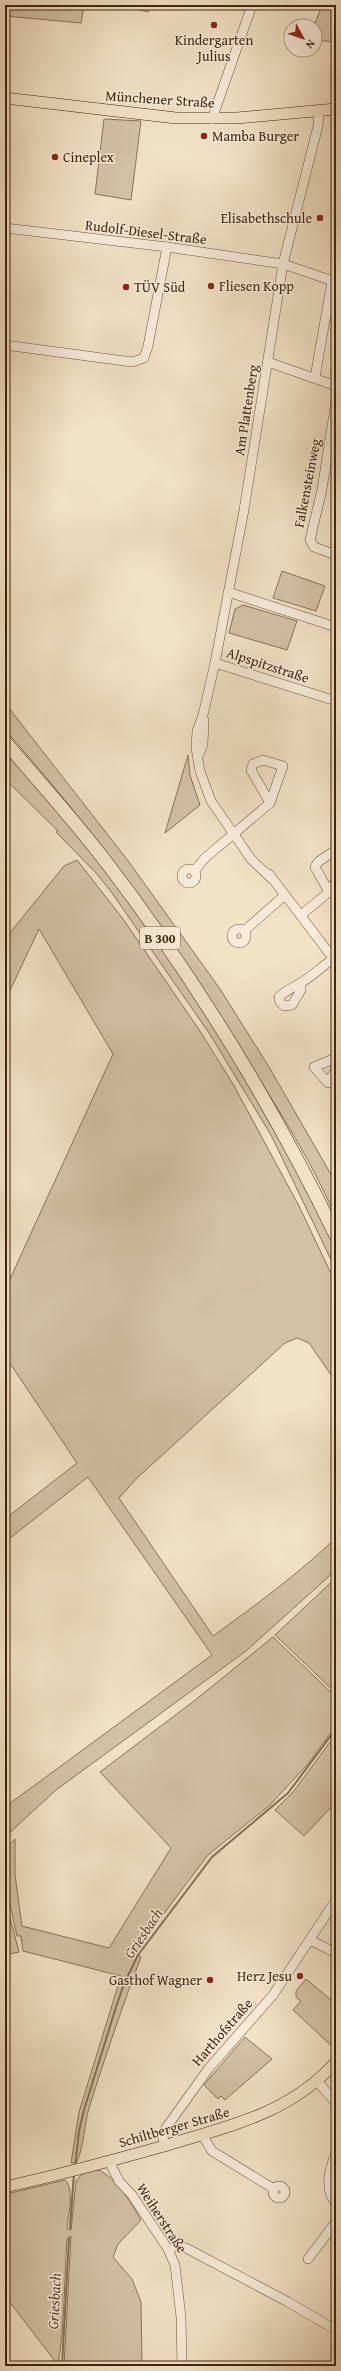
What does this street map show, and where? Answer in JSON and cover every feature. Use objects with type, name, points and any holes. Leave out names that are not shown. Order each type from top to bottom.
[{"type":"highway","name":"B 300","points":[[5,742],[103,858],[213,1014],[267,1103],[336,1236]]},
{"type":"main road","name":"Münchener Straße","points":[[5,98],[151,116],[212,119],[336,109]]},
{"type":"main road","name":"Schiltberger Straße","points":[[5,2187],[74,2169],[109,2162],[164,2145],[203,2136],[258,2116],[290,2100],[317,2081],[336,2062]]},
{"type":"street","points":[[212,119],[252,5]]},
{"type":"street","name":"Am Plattenberg","points":[[319,110],[316,132],[283,264],[268,362],[228,592],[215,663],[203,715],[203,744],[198,758],[203,779],[212,801],[244,847],[256,856],[271,878],[301,915],[334,960]]},
{"type":"street","name":"Rudolf-Diesel-Straße","points":[[5,228],[167,247],[283,264],[334,281]]},
{"type":"street","points":[[5,345],[132,362],[144,358],[148,346],[167,247]]},
{"type":"street","points":[[315,377],[334,281]]},
{"type":"street","points":[[268,362],[315,377],[336,386]]},
{"type":"street","name":"Falkensteinweg","points":[[336,400],[323,482],[310,540],[314,547],[336,555]]},
{"type":"street","points":[[228,592],[336,627]]},
{"type":"street","name":"Alpspitzstraße","points":[[215,663],[336,702]]},
{"type":"street","points":[[194,871],[203,859],[270,803],[283,766],[263,760],[253,764],[251,770],[270,803]]},
{"type":"street","points":[[329,892],[315,867],[318,862],[336,850]]},
{"type":"street","points":[[301,915],[329,892],[336,881]]},
{"type":"street","points":[[244,931],[285,895]]},
{"type":"street","points":[[301,983],[334,960]]},
{"type":"street","points":[[336,1058],[314,1067],[328,1083],[336,1069]]},
{"type":"street","name":"Harthofstraße","points":[[164,2145],[163,2134],[186,2097],[221,2053],[262,2008],[336,1900]]},
{"type":"street","points":[[310,1940],[336,1953]]},
{"type":"street","points":[[317,2081],[336,2103]]},
{"type":"street","points":[[203,2136],[212,2151],[274,2189]]},
{"type":"street","points":[[336,2153],[329,2174],[328,2183],[336,2204]]},
{"type":"street","name":"Weiherstraße","points":[[109,2162],[119,2181],[132,2195],[168,2249],[175,2265],[178,2285],[182,2366]]},
{"type":"street","points":[[308,2259],[336,2222]]},
{"type":"street","points":[[168,2249],[178,2246],[186,2248],[288,2302],[336,2330]]},
{"type":"shaded area","points":[[5,5],[84,5],[81,23],[5,16]]},
{"type":"shaded area","points":[[123,5],[153,5],[148,12]]},
{"type":"shaded area","points":[[322,5],[336,5],[336,43],[323,41],[323,18],[317,18]]},
{"type":"shaded area","points":[[104,119],[141,121],[131,200],[95,194]]},
{"type":"shaded area","points":[[282,571],[325,586],[316,611],[273,598]]},
{"type":"shaded area","points":[[243,605],[297,621],[287,650],[229,633],[235,609]]},
{"type":"shaded area","points":[[5,703],[129,862],[220,989],[269,1067],[336,1183],[336,1218],[296,1138],[222,1018],[164,932],[104,849],[5,730]]},
{"type":"shaded area","points":[[5,751],[98,860],[140,916],[217,1030],[307,1188],[336,1248],[336,1270],[271,1135],[209,1033],[112,893],[97,874],[56,832],[58,831],[5,779]]},
{"type":"shaded area","points":[[188,755],[190,775],[200,805],[165,833]]},
{"type":"shaded area","points":[[77,860],[123,919],[198,1028],[233,1084],[299,1206],[336,1284],[336,1382],[309,1343],[297,1338],[285,1343],[136,1479],[119,1498],[213,1636],[292,1577],[336,1538],[336,1570],[246,1651],[56,1790],[5,1837],[5,1807],[212,1655],[88,1477],[5,1542],[5,1519],[77,1463],[5,1356],[5,1290],[113,1054],[39,929],[5,1001],[5,939],[64,866]]},
{"type":"shaded area","points":[[336,1578],[336,1693],[275,1635]]},
{"type":"shaded area","points":[[273,1637],[336,1697],[336,1726],[307,1765],[270,1805],[208,1855],[138,1948],[136,1953],[141,1957],[89,2108],[79,2156],[77,2162],[71,2163],[79,2112],[121,1976],[23,1951],[21,1936],[17,1936],[5,1883],[5,1849],[15,1839],[15,1875],[22,1926],[109,1948],[171,1848],[100,1772],[194,1701]]},
{"type":"shaded area","points":[[336,1734],[336,1802],[304,1836],[275,1810],[293,1792]]},
{"type":"shaded area","points":[[5,1899],[19,1952],[5,1955]]},
{"type":"shaded area","points":[[306,1979],[336,2004],[335,2049],[293,2010],[301,2001],[296,1997],[296,1991]]},
{"type":"shaded area","points":[[245,2037],[272,2059],[225,2100],[221,2096],[218,2099],[204,2085]]},
{"type":"shaded area","points":[[93,2169],[108,2175],[127,2197],[141,2220],[118,2244],[113,2257],[132,2279],[141,2302],[142,2366],[64,2366],[71,2236],[67,2239],[63,2318],[58,2365],[5,2296],[7,2194],[65,2180],[70,2190],[67,2229],[71,2230],[76,2181],[82,2174]]},
{"type":"waterway","name":"Griesbach","points":[[75,2167],[79,2131],[84,2110],[124,1984],[138,1955],[212,1857],[288,1793],[336,1729]]},
{"type":"waterway","name":"Griesbach","points":[[70,2228],[74,2173]]},
{"type":"waterway","name":"Griesbach","points":[[62,2366],[69,2238]]},
{"type":"place","name":"Kindergarten Julius","points":[[214,25]]},
{"type":"place","name":"Mamba Burger","points":[[204,136]]},
{"type":"place","name":"Cineplex","points":[[55,157]]},
{"type":"place","name":"Elisabethschule","points":[[320,218]]},
{"type":"place","name":"Fliesen Kopp","points":[[211,286]]},
{"type":"place","name":"TÜV Süd","points":[[126,287]]},
{"type":"place","name":"Herz Jesu","points":[[300,1976]]},
{"type":"place","name":"Gasthof Wagner","points":[[210,1980]]}]
